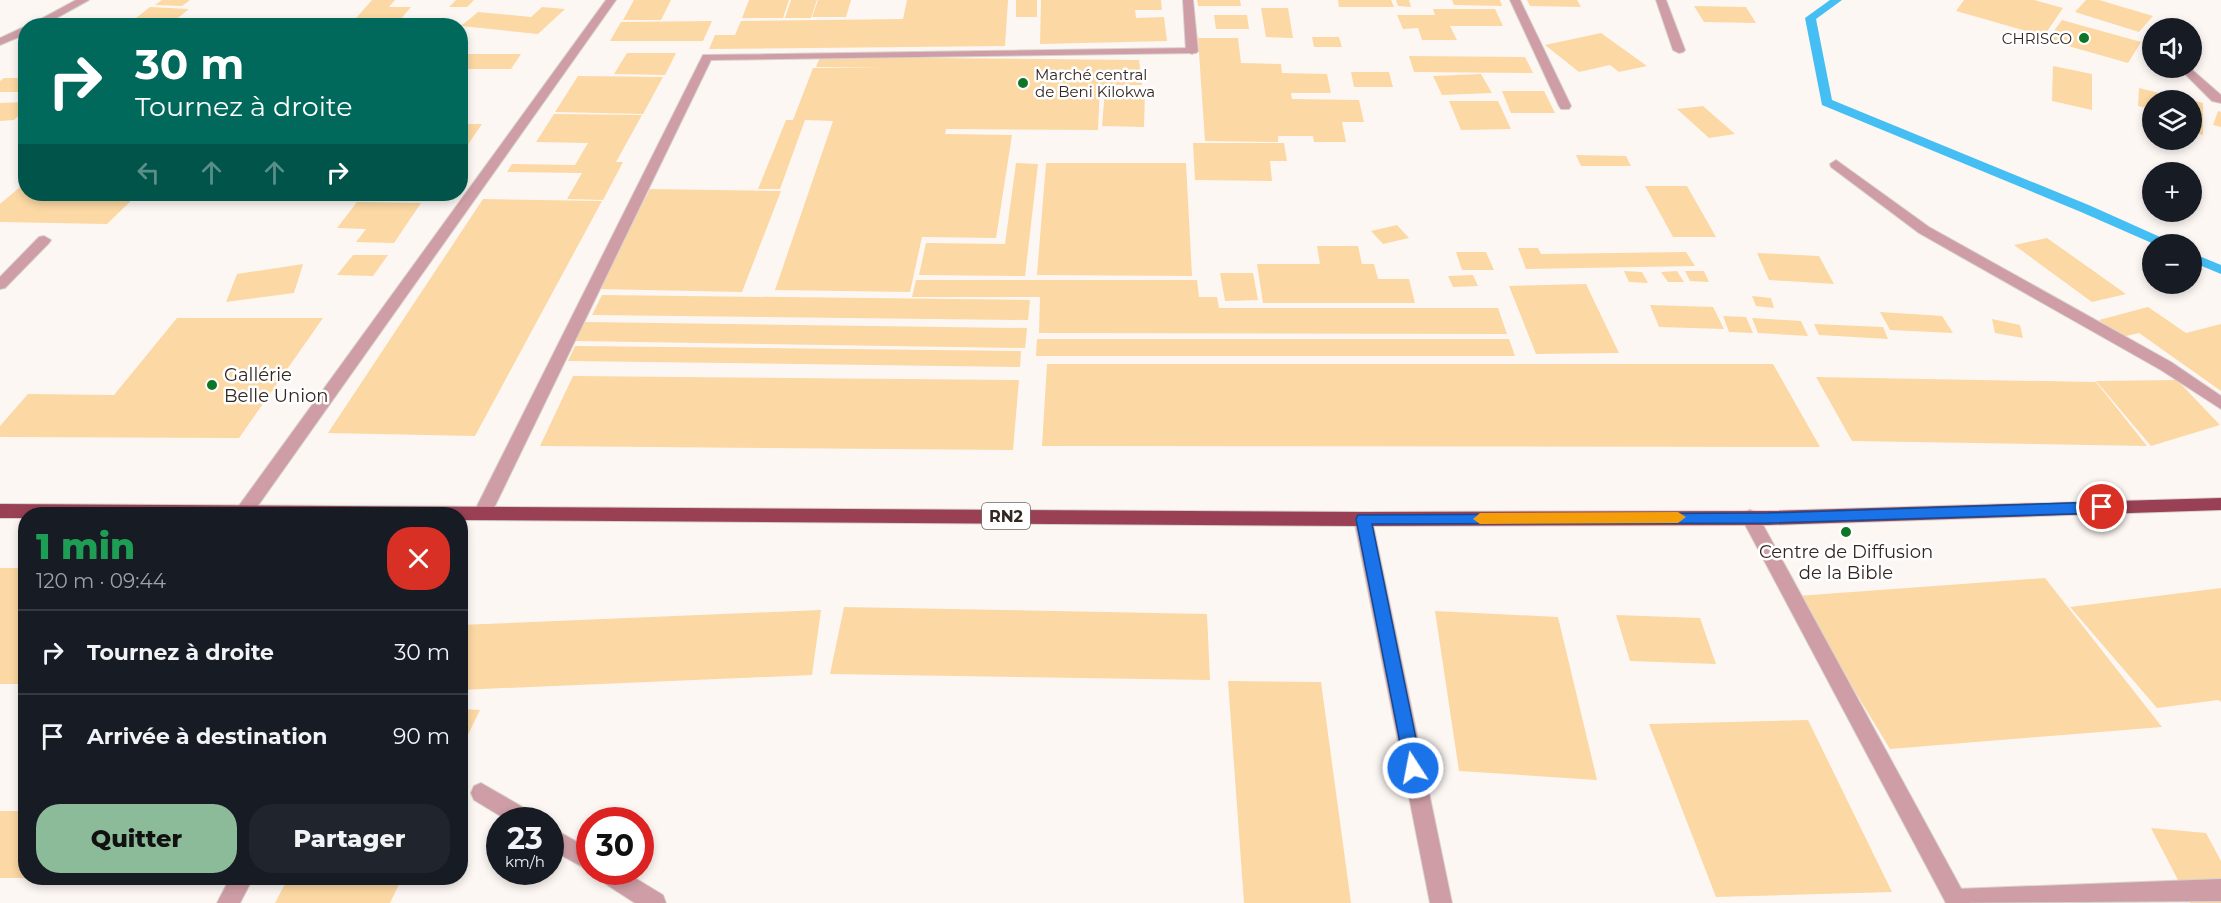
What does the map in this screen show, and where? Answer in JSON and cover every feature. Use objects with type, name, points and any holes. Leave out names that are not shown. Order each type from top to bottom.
[{"type":"highway","name":"RN2","points":[[468,512],[1364,519],[1750,517],[2221,504]]},
{"type":"highway","name":"RN2","points":[[0,511],[18,511]]},
{"type":"street","points":[[49,18],[84,0]]},
{"type":"street","points":[[468,199],[611,0]]},
{"type":"street","points":[[483,512],[707,57],[1192,51],[1188,0]]},
{"type":"street","points":[[1515,0],[1565,106]]},
{"type":"street","points":[[1660,0],[1679,50]]},
{"type":"street","points":[[0,42],[18,33]]},
{"type":"street","points":[[2195,78],[2216,98],[2221,99]]},
{"type":"street","points":[[1836,164],[1924,230],[2166,366],[2221,404]]},
{"type":"street","points":[[248,507],[467,201]]},
{"type":"street","points":[[0,285],[44,240]]},
{"type":"street","points":[[1750,517],[1957,902],[2221,890]]},
{"type":"street","points":[[1364,519],[1441,903]]},
{"type":"street","points":[[481,793],[504,807]]},
{"type":"street","points":[[228,903],[238,885]]},
{"type":"street","points":[[627,885],[656,903]]},
{"type":"building","points":[[162,0],[190,0],[182,6],[155,5]]},
{"type":"building","points":[[372,0],[395,0],[389,7],[411,7],[402,18],[356,18]]},
{"type":"building","points":[[456,0],[474,0],[467,7],[449,7]]},
{"type":"building","points":[[634,0],[671,0],[661,20],[623,20]]},
{"type":"building","points":[[749,0],[789,0],[783,18],[742,18]]},
{"type":"building","points":[[791,0],[817,0],[811,18],[785,18]]},
{"type":"building","points":[[818,0],[851,0],[846,17],[812,17]]},
{"type":"building","points":[[907,0],[1008,0],[1005,46],[709,49],[715,35],[735,35],[741,21],[903,19]]},
{"type":"building","points":[[1016,0],[1037,0],[1037,17],[1016,17]]},
{"type":"building","points":[[1041,0],[1161,0],[1162,10],[1135,10],[1136,18],[1164,17],[1167,41],[1040,44]]},
{"type":"building","points":[[1197,0],[1240,0],[1241,6],[1198,6]]},
{"type":"building","points":[[1338,0],[1391,0],[1394,7],[1339,7]]},
{"type":"building","points":[[1396,0],[1409,0],[1411,7],[1398,6]]},
{"type":"building","points":[[1452,0],[1500,0],[1502,6],[1454,5]]},
{"type":"building","points":[[1527,0],[1577,0],[1581,7],[1530,6]]},
{"type":"building","points":[[1964,0],[2034,0],[2063,8],[2044,36],[1956,11]]},
{"type":"building","points":[[2086,0],[2099,0],[2153,16],[2142,18],[2142,29],[2139,32],[2075,12]]},
{"type":"building","points":[[1694,6],[1746,7],[1756,23],[1704,22]]},
{"type":"building","points":[[150,7],[189,9],[178,18],[136,18]]},
{"type":"building","points":[[542,7],[565,9],[538,34],[468,27],[468,20],[478,12],[531,17]]},
{"type":"building","points":[[1261,8],[1288,8],[1293,38],[1266,37]]},
{"type":"building","points":[[1433,9],[1495,9],[1503,26],[1450,26],[1457,40],[1422,40],[1418,28],[1403,29],[1397,15],[1435,15]]},
{"type":"building","points":[[1214,15],[1247,15],[1249,29],[1216,29]]},
{"type":"building","points":[[2062,20],[2141,42],[2128,63],[2047,40]]},
{"type":"building","points":[[712,21],[703,41],[610,41],[621,22]]},
{"type":"building","points":[[1601,33],[1647,66],[1619,72],[1610,65],[1579,72],[1545,45]]},
{"type":"building","points":[[1312,37],[1339,37],[1342,47],[1314,47]]},
{"type":"building","points":[[1198,38],[1238,38],[1241,63],[1281,64],[1282,73],[1327,74],[1331,93],[1291,93],[1292,99],[1359,100],[1364,122],[1342,122],[1346,142],[1314,142],[1313,136],[1278,136],[1278,142],[1205,141]]},
{"type":"building","points":[[627,53],[676,53],[665,75],[614,74]]},
{"type":"building","points":[[468,54],[521,54],[511,69],[468,69]]},
{"type":"building","points":[[1409,56],[1525,57],[1533,73],[1414,72]]},
{"type":"building","points":[[820,57],[1139,60],[1142,85],[1100,85],[1098,130],[946,129],[945,134],[1012,135],[996,238],[922,237],[910,292],[775,290],[833,121],[805,120],[780,189],[758,189],[786,120],[793,120],[813,68],[884,68],[816,67]]},
{"type":"building","points":[[2053,66],[2092,74],[2092,110],[2052,101]]},
{"type":"building","points":[[1351,72],[1389,72],[1393,87],[1354,87]]},
{"type":"building","points":[[1481,74],[1492,93],[1442,95],[1433,76]]},
{"type":"building","points":[[578,76],[663,77],[643,114],[555,112]]},
{"type":"building","points":[[4,78],[18,78],[18,92],[0,92],[0,81]]},
{"type":"building","points":[[2139,88],[2147,90],[2142,90],[2142,107],[2138,106]]},
{"type":"building","points":[[1105,90],[1145,91],[1144,127],[1102,126]]},
{"type":"building","points":[[1502,91],[1544,91],[1555,113],[1511,113]]},
{"type":"building","points":[[1449,101],[1498,101],[1511,129],[1461,130]]},
{"type":"building","points":[[18,102],[18,116],[14,120],[0,121],[0,103]]},
{"type":"building","points":[[2202,103],[2203,103],[2202,135]]},
{"type":"building","points":[[1703,106],[1735,134],[1709,138],[1677,109]]},
{"type":"building","points":[[2218,111],[2221,112],[2221,127],[2213,125]]},
{"type":"building","points":[[554,114],[642,115],[616,162],[623,162],[603,200],[567,199],[582,173],[507,172],[512,164],[575,165],[588,143],[536,142]]},
{"type":"building","points":[[468,124],[482,124],[468,144]]},
{"type":"building","points":[[1193,143],[1284,143],[1287,161],[1270,161],[1272,181],[1195,180]]},
{"type":"building","points":[[1576,155],[1626,156],[1631,166],[1581,166]]},
{"type":"building","points":[[1016,163],[1038,164],[1025,276],[919,275],[926,243],[1005,244]]},
{"type":"building","points":[[1046,163],[1186,163],[1192,276],[1037,275]]},
{"type":"building","points":[[1645,186],[1687,186],[1716,237],[1673,237]]},
{"type":"building","points":[[18,189],[18,201],[131,201],[107,224],[0,222],[0,204]]},
{"type":"building","points":[[650,189],[781,191],[742,292],[597,289]]},
{"type":"building","points":[[483,199],[602,201],[475,436],[328,433]]},
{"type":"building","points":[[357,202],[421,203],[394,243],[356,242],[366,229],[337,228]]},
{"type":"building","points":[[1397,225],[1409,238],[1383,244],[1371,231]]},
{"type":"building","points":[[2047,238],[2126,294],[2092,302],[2014,245]]},
{"type":"building","points":[[1317,246],[1358,246],[1362,264],[1374,264],[1378,279],[1409,279],[1415,303],[1263,303],[1257,264],[1320,264]]},
{"type":"building","points":[[1518,248],[1538,248],[1541,254],[1686,252],[1695,266],[1526,269]]},
{"type":"building","points":[[1456,252],[1486,252],[1494,270],[1462,270]]},
{"type":"building","points":[[1757,253],[1819,256],[1834,284],[1769,280]]},
{"type":"building","points":[[353,255],[388,255],[373,276],[337,275]]},
{"type":"building","points":[[303,264],[294,293],[226,302],[237,274]]},
{"type":"building","points":[[1624,271],[1642,272],[1648,283],[1629,282]]},
{"type":"building","points":[[1677,271],[1684,282],[1668,282],[1661,272]]},
{"type":"building","points":[[1685,271],[1704,271],[1709,282],[1690,281]]},
{"type":"building","points":[[1220,273],[1253,273],[1258,300],[1225,301]]},
{"type":"building","points":[[1473,275],[1478,286],[1453,287],[1448,276]]},
{"type":"building","points":[[916,280],[1197,280],[1199,297],[1217,297],[1219,308],[1498,308],[1507,334],[1039,333],[1040,297],[912,297]]},
{"type":"building","points":[[1586,284],[1619,353],[1536,354],[1509,286]]},
{"type":"building","points":[[602,295],[1030,300],[1028,320],[592,315]]},
{"type":"building","points":[[1752,296],[1771,298],[1774,308],[1756,306]]},
{"type":"building","points":[[1650,305],[1713,307],[1724,329],[1659,327]]},
{"type":"building","points":[[2148,307],[2186,333],[2221,324],[2221,391],[2139,333],[2122,337],[2099,320]]},
{"type":"building","points":[[1880,312],[1942,316],[1953,333],[1890,330]]},
{"type":"building","points":[[1723,316],[1746,317],[1753,333],[1729,332]]},
{"type":"building","points":[[177,318],[323,318],[239,438],[0,437],[0,426],[28,394],[114,395]]},
{"type":"building","points":[[1752,318],[1801,321],[1808,336],[1758,333]]},
{"type":"building","points":[[1992,319],[2020,325],[2023,338],[1995,333]]},
{"type":"building","points":[[585,322],[1027,328],[1025,348],[575,341]]},
{"type":"building","points":[[1814,324],[1883,327],[1888,339],[1819,335]]},
{"type":"building","points":[[1037,339],[1509,339],[1515,356],[1036,356]]},
{"type":"building","points":[[575,346],[1021,351],[1020,367],[568,361]]},
{"type":"building","points":[[1047,364],[1773,364],[1820,447],[1042,446]]},
{"type":"building","points":[[573,376],[1019,380],[1013,450],[540,446]]},
{"type":"building","points":[[1816,377],[2096,382],[2147,446],[1852,441]]},
{"type":"building","points":[[2177,380],[2220,425],[2151,446],[2096,381]]},
{"type":"building","points":[[0,568],[18,568],[18,684],[0,684]]},
{"type":"building","points":[[2045,578],[2162,727],[1890,749],[1797,596]]},
{"type":"building","points":[[2221,588],[2221,702],[2218,700],[2157,708],[2070,607]]},
{"type":"building","points":[[844,607],[1207,614],[1210,680],[830,674]]},
{"type":"building","points":[[821,610],[812,675],[468,690],[468,625]]},
{"type":"building","points":[[1435,611],[1558,617],[1597,780],[1459,771]]},
{"type":"building","points":[[1616,615],[1700,618],[1716,664],[1630,661]]},
{"type":"building","points":[[1228,681],[1321,682],[1351,903],[1244,903]]},
{"type":"building","points":[[468,709],[480,710],[468,735]]},
{"type":"building","points":[[1808,720],[1892,892],[1716,897],[1649,724]]},
{"type":"building","points":[[0,811],[18,811],[18,878],[0,878]]},
{"type":"building","points":[[2151,828],[2206,833],[2221,861],[2221,903],[2190,903]]},
{"type":"building","points":[[284,885],[399,885],[390,903],[275,903]]},
{"type":"waterway","points":[[1837,0],[1810,18],[1826,102],[2142,234]]},
{"type":"waterway","points":[[2202,261],[2221,270]]},
{"type":"slow traffic","points":[[1480,519],[1678,517]]},
{"type":"place","name":"CHRISCO","points":[[2084,38]]},
{"type":"place","name":"Marché central de Beni Kilokwa","points":[[1023,83]]},
{"type":"place","name":"Gallérie Belle Union","points":[[212,385]]},
{"type":"place","name":"Centre de Diffusion de la Bible","points":[[1846,532]]},
{"type":"route","points":[[1413,768],[1364,519],[1768,518],[2102,507]]}]
